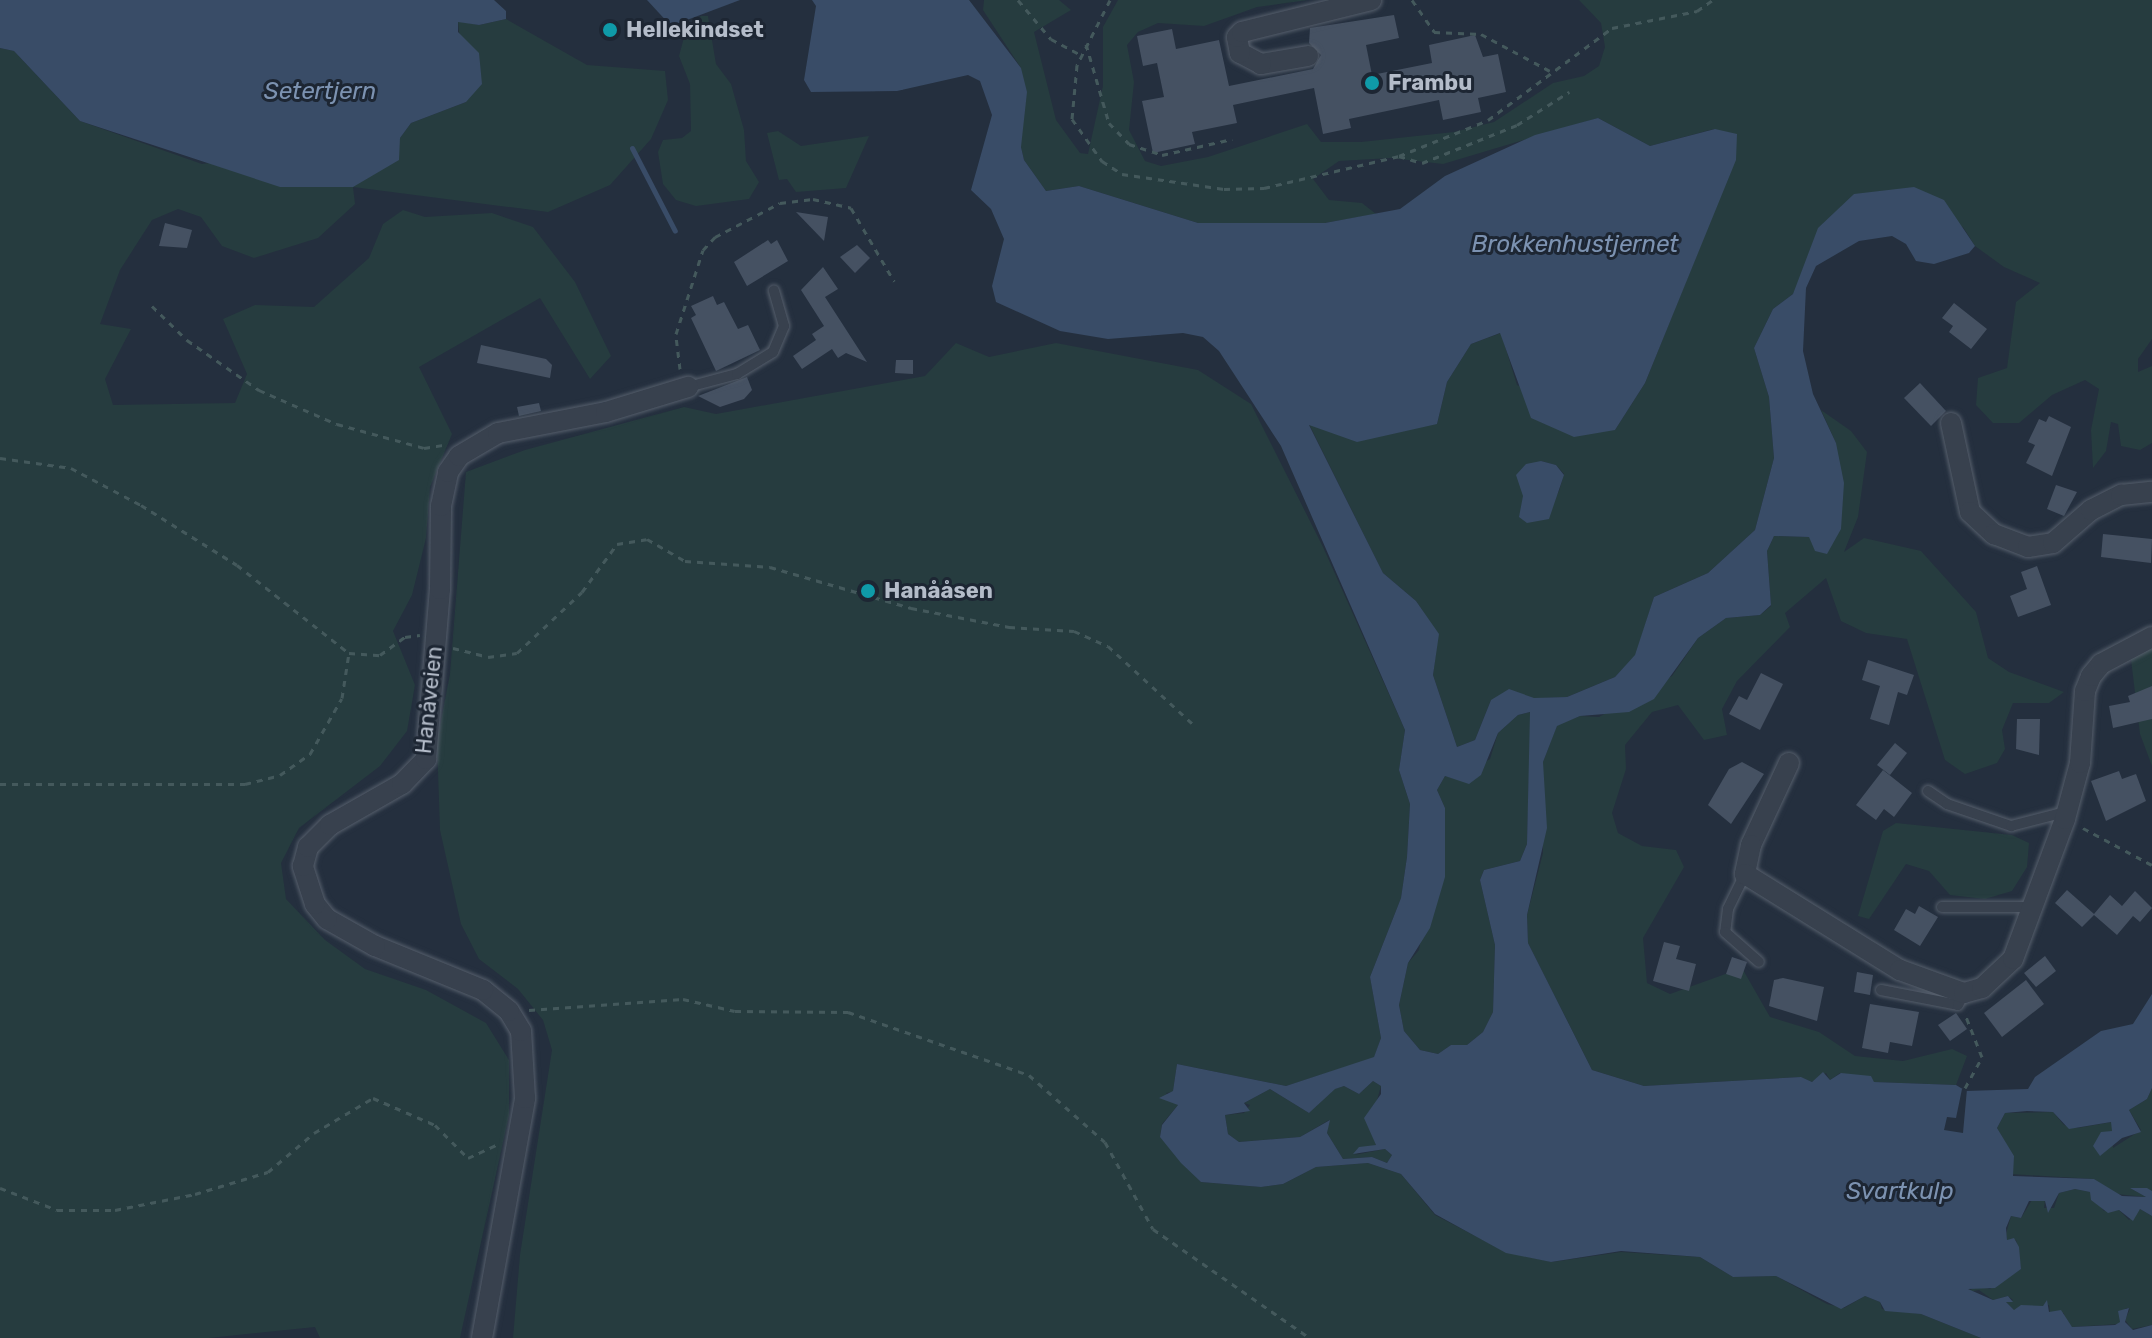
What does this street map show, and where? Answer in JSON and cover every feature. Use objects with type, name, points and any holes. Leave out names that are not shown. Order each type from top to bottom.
[{"type":"street","points":[[1308,56],[1250,61],[1240,53],[1237,37],[1256,28],[1371,0]]},
{"type":"street","points":[[466,449],[498,433],[606,412],[688,387]]},
{"type":"street","points":[[1951,423],[1970,512],[1994,534],[2028,547],[2053,543],[2091,510],[2121,495],[2152,492]]},
{"type":"street","name":"Hanåveien","points":[[466,449],[448,472],[443,495],[426,759],[402,784],[330,825],[308,847],[306,884],[327,919],[375,946],[483,990],[509,1011]]},
{"type":"street","points":[[1789,763],[1751,845],[1745,874],[1843,939],[1961,999],[1982,988],[2013,959],[2034,908],[2080,763],[2085,691],[2091,676],[2101,664],[2152,637]]},
{"type":"street","points":[[482,1338],[519,1133],[526,1052],[509,1011]]},
{"type":"lane","points":[[688,387],[737,374],[773,352],[784,326],[774,290]]},
{"type":"lane","points":[[1928,791],[1947,804],[2011,826],[2066,815]]},
{"type":"lane","points":[[1745,874],[1728,909],[1725,932],[1759,962]]},
{"type":"lane","points":[[1942,907],[2034,908]]},
{"type":"lane","points":[[1881,990],[1961,999]]},
{"type":"path","points":[[1018,0],[1051,39],[1081,55]]},
{"type":"path","points":[[1110,0],[1081,55],[1071,90],[1072,119],[1102,161],[1122,174],[1224,189],[1264,188],[1399,156],[1488,120],[1550,71],[1617,25],[1697,11],[1713,0]]},
{"type":"path","points":[[1412,0],[1434,32],[1481,34],[1550,71]]},
{"type":"path","points":[[1086,44],[1109,123],[1129,144],[1162,155],[1232,139]]},
{"type":"path","points":[[1399,156],[1422,163],[1441,157],[1517,125],[1569,92]]},
{"type":"path","points":[[688,387],[675,358],[686,299],[703,250],[743,220],[793,199],[836,201],[851,208],[894,281]]},
{"type":"path","points":[[152,306],[187,340],[259,390],[337,424],[424,448],[456,443],[466,449]]},
{"type":"path","points":[[0,458],[71,468],[141,505],[237,565],[349,653],[380,655],[405,637],[421,635],[435,643],[488,657],[517,653],[582,592],[617,544],[647,539],[685,561],[770,567],[911,608],[1087,636],[1108,646],[1195,726]]},
{"type":"path","points":[[0,784],[245,784],[280,775],[310,754],[342,698],[349,653]]},
{"type":"path","points":[[2066,815],[2152,865]]},
{"type":"path","points":[[509,1011],[683,999],[735,1011],[848,1012],[1029,1075],[1105,1142],[1153,1229],[1310,1338]]},
{"type":"path","points":[[1961,999],[1981,1046],[1982,1057],[1965,1088]]},
{"type":"path","points":[[0,1188],[57,1210],[115,1210],[195,1194],[268,1172],[314,1133],[373,1098],[435,1125],[468,1158],[519,1133]]},
{"type":"green space","points":[[984,0],[1059,0],[1071,10],[1034,32],[1056,120],[1080,153],[1088,154],[1103,86],[1103,27],[1118,0],[1308,0],[1257,7],[1204,26],[1158,23],[1138,32],[1127,45],[1134,82],[1129,130],[1145,161],[1161,166],[1208,157],[1307,124],[1321,142],[1361,142],[1454,132],[1494,122],[1553,83],[1584,76],[1599,66],[1605,47],[1601,23],[1579,0],[2152,0],[2152,339],[2138,359],[2138,372],[2152,366],[2152,443],[2140,450],[2121,446],[2118,424],[2111,422],[2106,451],[2093,468],[2091,430],[2099,389],[2085,380],[2052,395],[2019,423],[1993,423],[1976,405],[1978,378],[2007,368],[2016,302],[2040,283],[2004,267],[1975,246],[1963,227],[1854,194],[1793,294],[1773,309],[1754,348],[1769,397],[1774,458],[1755,530],[1708,573],[1654,597],[1636,655],[1615,677],[1567,697],[1491,700],[1475,740],[1457,747],[1433,675],[1438,634],[1416,601],[1383,573],[1309,424],[1437,424],[1447,382],[1471,344],[1501,333],[1517,385],[1615,430],[1645,383],[1735,160],[1714,129],[1650,146],[1598,118],[1443,164],[1391,158],[1339,161],[1313,179],[1329,200],[1362,203],[1376,214],[1325,223],[1198,223],[1079,186],[1046,191],[1024,160],[1021,147],[1021,68],[983,10]],"holes":[[[1541,461],[1556,465],[1564,474],[1555,498],[1519,517]]]},
{"type":"green space","points":[[701,16],[708,16],[716,64],[731,84],[744,130],[746,161],[759,182],[749,199],[696,206],[676,200],[663,184],[658,152],[663,140],[682,138],[691,131],[690,84],[679,56],[687,26]]},
{"type":"green space","points":[[506,19],[587,65],[665,71],[668,100],[651,139],[610,185],[548,212],[353,187],[355,204],[318,238],[254,258],[222,246],[201,217],[178,209],[152,220],[120,270],[100,324],[131,329],[105,379],[113,405],[235,403],[247,374],[223,319],[255,305],[314,307],[369,258],[383,224],[403,210],[425,217],[492,213],[533,227],[575,282],[611,356],[590,379],[540,298],[419,367],[452,434],[430,487],[426,538],[412,595],[393,631],[415,685],[407,731],[380,766],[299,828],[281,863],[286,899],[325,940],[365,969],[426,990],[486,1023],[509,1060],[509,1115],[460,1338],[320,1338],[315,1327],[209,1338],[0,1338],[0,48],[14,51],[80,121],[202,164],[400,138],[411,123],[466,102],[458,21],[479,25]]},
{"type":"green space","points":[[778,131],[801,146],[869,136],[846,188],[796,192],[787,179],[779,180],[767,133]]},
{"type":"green space","points":[[956,343],[989,357],[1056,343],[1198,370],[1251,404],[1323,547],[1405,730],[1399,770],[1410,804],[1407,857],[1401,898],[1370,977],[1381,1038],[1374,1058],[1286,1086],[1177,1064],[1173,1092],[1166,1093],[1178,1105],[1162,1124],[1160,1136],[1201,1182],[1261,1187],[1283,1184],[1316,1167],[1368,1163],[1401,1174],[1435,1215],[1506,1252],[1552,1262],[1621,1252],[1700,1257],[1733,1277],[1776,1276],[1827,1304],[1844,1308],[1865,1296],[1880,1302],[1882,1309],[1921,1314],[1981,1338],[513,1338],[520,1255],[552,1050],[543,1020],[518,989],[479,959],[461,924],[440,830],[437,742],[450,674],[466,472],[525,450],[684,407],[716,414],[925,376]]},
{"type":"green space","points":[[1821,410],[1851,431],[1867,452],[1858,517],[1844,552],[1864,538],[1921,551],[1976,612],[1988,658],[2009,672],[2064,692],[2049,703],[2013,703],[2002,730],[2005,749],[1997,763],[1965,774],[1945,760],[1907,639],[1866,633],[1841,621],[1826,578],[1785,613],[1790,627],[1737,681],[1722,709],[1727,735],[1704,740],[1678,705],[1652,712],[1625,745],[1626,769],[1612,813],[1618,833],[1642,846],[1676,850],[1684,867],[1643,938],[1647,983],[1670,994],[1742,968],[1770,1017],[1819,1032],[1855,1056],[1903,1061],[1952,1049],[1967,1056],[1956,1085],[1874,1082],[1840,1073],[1830,1080],[1826,1073],[1812,1082],[1800,1077],[1644,1086],[1592,1070],[1528,943],[1527,915],[1543,853],[1543,762],[1557,725],[1580,716],[1599,717],[1672,676],[1698,638],[1726,618],[1760,615],[1771,606],[1767,551],[1774,536],[1809,537],[1836,443]]},
{"type":"green space","points":[[2152,635],[2152,766],[2140,734],[2129,643]]},
{"type":"green space","points":[[1531,712],[1527,844],[1520,861],[1484,870],[1480,880],[1495,945],[1493,1012],[1483,1032],[1467,1045],[1451,1045],[1438,1054],[1420,1050],[1404,1031],[1399,1005],[1408,963],[1419,950],[1445,808],[1437,790],[1445,776],[1456,779],[1490,759],[1498,733],[1518,715]]},
{"type":"green space","points":[[1896,823],[2012,835],[2029,843],[2027,867],[2012,891],[1985,899],[1950,895],[1929,871],[1906,864],[1869,919],[1858,916],[1883,831]]},
{"type":"green space","points":[[1373,1081],[1381,1086],[1370,1125],[1376,1145],[1354,1155],[1385,1149],[1392,1155],[1387,1163],[1372,1157],[1343,1159],[1327,1133],[1329,1120],[1300,1137],[1239,1142],[1228,1134],[1225,1115],[1244,1113],[1250,1105],[1244,1103],[1270,1089],[1309,1113],[1334,1089],[1344,1086],[1359,1094]]},
{"type":"green space","points":[[2152,1088],[2152,1191],[2130,1188],[2146,1197],[2116,1194],[2094,1179],[2011,1174],[2013,1156],[1997,1128],[2005,1113],[2053,1112],[2064,1125],[2077,1128],[2112,1122],[2113,1148],[2141,1130],[2129,1110],[2147,1099]]},
{"type":"green space","points":[[2075,1189],[2090,1192],[2104,1211],[2119,1210],[2129,1220],[2140,1209],[2152,1216],[2152,1325],[2132,1329],[2125,1320],[2130,1309],[2126,1308],[2119,1324],[2072,1327],[2064,1322],[2064,1313],[2050,1313],[2049,1305],[2014,1310],[2006,1302],[2013,1300],[2008,1296],[1993,1300],[1979,1290],[1968,1292],[1976,1286],[1990,1289],[2021,1269],[2016,1240],[2007,1240],[2011,1216],[2021,1218],[2032,1200],[2045,1200],[2044,1208],[2054,1208],[2059,1193]]},
{"type":"water","name":"Setertjern","points":[[0,0],[494,0],[506,11],[506,19],[479,25],[458,22],[458,32],[479,53],[482,84],[466,102],[411,123],[400,138],[399,160],[353,187],[280,187],[80,121],[14,51],[0,48]]},
{"type":"water","points":[[647,0],[740,0],[671,26]]},
{"type":"water","points":[[812,0],[969,0],[1021,68],[1027,92],[1021,147],[1024,160],[1046,191],[1079,186],[1198,223],[1325,223],[1400,209],[1445,176],[1535,135],[1598,118],[1650,146],[1715,129],[1737,134],[1736,160],[1645,383],[1615,430],[1574,437],[1531,418],[1500,333],[1471,344],[1447,382],[1437,424],[1357,442],[1309,425],[1383,573],[1416,601],[1439,634],[1433,675],[1457,747],[1475,740],[1491,700],[1509,689],[1534,698],[1567,697],[1615,677],[1635,655],[1654,597],[1708,573],[1755,530],[1774,458],[1769,397],[1754,348],[1773,309],[1793,294],[1818,228],[1854,194],[1914,187],[1944,200],[1975,246],[1969,253],[1934,264],[1916,261],[1906,244],[1892,236],[1859,241],[1816,266],[1806,288],[1803,351],[1813,394],[1836,443],[1844,483],[1841,529],[1827,554],[1815,551],[1809,537],[1774,536],[1767,551],[1771,605],[1760,615],[1726,618],[1698,638],[1654,699],[1629,712],[1580,716],[1557,726],[1543,762],[1547,828],[1527,915],[1528,943],[1592,1070],[1644,1086],[1801,1077],[1812,1082],[1823,1072],[1830,1080],[1841,1073],[1871,1076],[1874,1082],[1956,1085],[1966,1091],[2028,1089],[2035,1077],[2101,1031],[2133,1024],[2152,994],[2152,1088],[2147,1099],[2129,1110],[2141,1132],[2122,1138],[2100,1156],[2093,1146],[2101,1132],[2112,1131],[2111,1122],[2069,1129],[2053,1112],[2027,1111],[2005,1113],[1997,1128],[2014,1156],[2013,1176],[2094,1179],[2122,1196],[2146,1197],[2130,1188],[2147,1188],[2152,1191],[2152,1216],[2140,1209],[2133,1221],[2119,1210],[2108,1213],[2091,1200],[2090,1192],[2075,1189],[2059,1193],[2048,1213],[2045,1201],[2029,1201],[2021,1218],[2011,1216],[2006,1228],[2007,1240],[2014,1238],[2019,1247],[2021,1269],[1995,1288],[1968,1289],[1993,1300],[2008,1296],[2013,1302],[2006,1302],[2014,1310],[2021,1305],[2043,1306],[2047,1300],[2049,1312],[2061,1310],[2072,1327],[2115,1325],[2120,1322],[2118,1311],[2129,1308],[2125,1322],[2133,1330],[2152,1325],[2152,1338],[1981,1338],[1921,1314],[1885,1311],[1880,1302],[1865,1296],[1841,1309],[1776,1276],[1733,1277],[1700,1257],[1621,1251],[1551,1262],[1506,1253],[1435,1214],[1401,1174],[1368,1163],[1316,1167],[1283,1184],[1261,1187],[1201,1182],[1181,1163],[1160,1137],[1162,1125],[1178,1105],[1159,1098],[1173,1091],[1177,1064],[1286,1086],[1374,1057],[1381,1038],[1370,977],[1401,898],[1407,857],[1410,804],[1399,770],[1405,730],[1281,446],[1219,351],[1203,337],[1183,333],[1108,339],[1060,331],[996,302],[992,286],[1004,239],[991,209],[971,190],[992,115],[980,81],[968,75],[897,91],[811,92],[804,80],[816,6]],"holes":[[[1530,712],[1527,844],[1520,861],[1484,870],[1480,880],[1495,945],[1493,1012],[1483,1032],[1467,1045],[1451,1045],[1438,1054],[1420,1050],[1404,1031],[1399,1005],[1408,963],[1430,928],[1445,877],[1445,808],[1437,790],[1445,776],[1469,784],[1481,775],[1498,733],[1518,715]],[[1373,1081],[1381,1086],[1381,1094],[1364,1118],[1376,1145],[1359,1147],[1353,1154],[1385,1149],[1392,1155],[1387,1163],[1372,1157],[1343,1159],[1327,1133],[1330,1120],[1300,1137],[1239,1142],[1228,1134],[1225,1115],[1250,1111],[1244,1103],[1270,1089],[1309,1113],[1335,1089],[1344,1086],[1359,1094]]]},
{"type":"water","points":[[1541,461],[1556,465],[1564,475],[1549,519],[1527,523],[1519,517],[1523,496],[1516,475],[1526,464]]},
{"type":"pier","points":[[1962,1089],[1967,1089],[1963,1133],[1944,1130],[1947,1117],[1956,1118]]},
{"type":"building","name":"Frambu","points":[[1394,15],[1399,38],[1366,45],[1372,75],[1432,63],[1429,45],[1475,35],[1483,57],[1498,54],[1506,92],[1478,98],[1481,112],[1443,120],[1439,100],[1349,119],[1351,128],[1323,134],[1314,88],[1233,105],[1237,123],[1192,132],[1195,144],[1153,153],[1142,101],[1164,97],[1157,63],[1143,66],[1137,36],[1172,29],[1176,49],[1219,40],[1229,86],[1313,69],[1321,55],[1309,43],[1310,28]]},
{"type":"building","points":[[796,212],[828,217],[824,241]]},
{"type":"building","points":[[165,223],[192,230],[187,248],[159,246]]},
{"type":"building","points":[[768,240],[771,244],[777,240],[788,261],[747,286],[734,262]]},
{"type":"building","points":[[857,245],[870,258],[855,273],[840,257]]},
{"type":"building","points":[[823,267],[838,289],[825,297],[867,362],[846,353],[838,358],[832,349],[802,369],[793,356],[816,340],[812,334],[824,326],[801,290]]},
{"type":"building","points":[[713,296],[717,305],[724,302],[738,329],[748,325],[760,350],[716,371],[691,318],[696,315],[691,306]]},
{"type":"building","points":[[1954,303],[1987,329],[1971,349],[1949,332],[1953,326],[1942,318]]},
{"type":"building","points":[[481,345],[546,359],[552,365],[550,378],[477,363]]},
{"type":"building","points":[[896,360],[913,360],[913,374],[895,373]]},
{"type":"building","points":[[747,377],[752,390],[744,399],[720,407],[698,396]]},
{"type":"building","points":[[1920,383],[1946,411],[1931,426],[1904,398]]},
{"type":"building","points":[[539,403],[541,411],[519,416],[517,407]]},
{"type":"building","points":[[2049,416],[2071,427],[2052,476],[2026,463],[2035,445],[2028,442],[2039,419],[2046,422]]},
{"type":"building","points":[[2056,485],[2077,492],[2064,516],[2047,509]]},
{"type":"building","points":[[2103,534],[2152,539],[2151,563],[2101,557]]},
{"type":"building","points":[[2037,566],[2051,605],[2018,617],[2010,596],[2027,589],[2021,572]]},
{"type":"building","points":[[1868,660],[1914,675],[1907,695],[1898,692],[1889,725],[1870,719],[1880,686],[1862,680]]},
{"type":"building","points":[[1761,673],[1783,684],[1760,730],[1729,714],[1739,696],[1747,700]]},
{"type":"building","points":[[2152,686],[2152,719],[2113,728],[2109,706],[2130,702],[2128,696]]},
{"type":"building","points":[[2017,719],[2040,719],[2039,755],[2016,749]]},
{"type":"building","points":[[1895,743],[1907,753],[1890,775],[1877,765]]},
{"type":"building","points":[[1742,762],[1764,774],[1731,824],[1708,805],[1729,769]]},
{"type":"building","points":[[1883,770],[1912,793],[1894,817],[1884,809],[1876,820],[1856,805]]},
{"type":"building","points":[[2119,771],[2122,779],[2136,774],[2146,801],[2106,821],[2091,781]]},
{"type":"building","points":[[2067,890],[2094,914],[2110,895],[2122,906],[2135,891],[2152,908],[2140,922],[2133,916],[2117,935],[2094,915],[2082,927],[2055,903]]},
{"type":"building","points":[[1919,906],[1938,917],[1920,946],[1894,930],[1906,909],[1915,914]]},
{"type":"building","points":[[1664,942],[1680,946],[1676,959],[1696,964],[1689,991],[1653,981]]},
{"type":"building","points":[[2045,956],[2056,971],[2036,987],[2024,973]]},
{"type":"building","points":[[1732,957],[1747,962],[1741,979],[1726,974]]},
{"type":"building","points":[[1857,972],[1873,975],[1870,995],[1854,992]]},
{"type":"building","points":[[1783,978],[1824,987],[1817,1021],[1769,1006],[1774,980]]},
{"type":"building","points":[[2026,980],[2044,1004],[2002,1037],[1984,1013]]},
{"type":"building","points":[[1870,1004],[1919,1012],[1912,1046],[1890,1042],[1888,1053],[1862,1048]]},
{"type":"building","points":[[1956,1013],[1967,1029],[1950,1041],[1938,1025]]},
{"type":"waterway","points":[[632,148],[675,231]]},
{"type":"place","name":"Hellekindset","points":[[610,30]]},
{"type":"place","name":"Frambu","points":[[1372,83]]},
{"type":"place","name":"Hanååsen","points":[[868,591]]},
{"type":"water label","name":"Brokkenhustjernet","points":[[1575,245]]},
{"type":"water label","name":"Svartkulp","points":[[1900,1192]]}]
